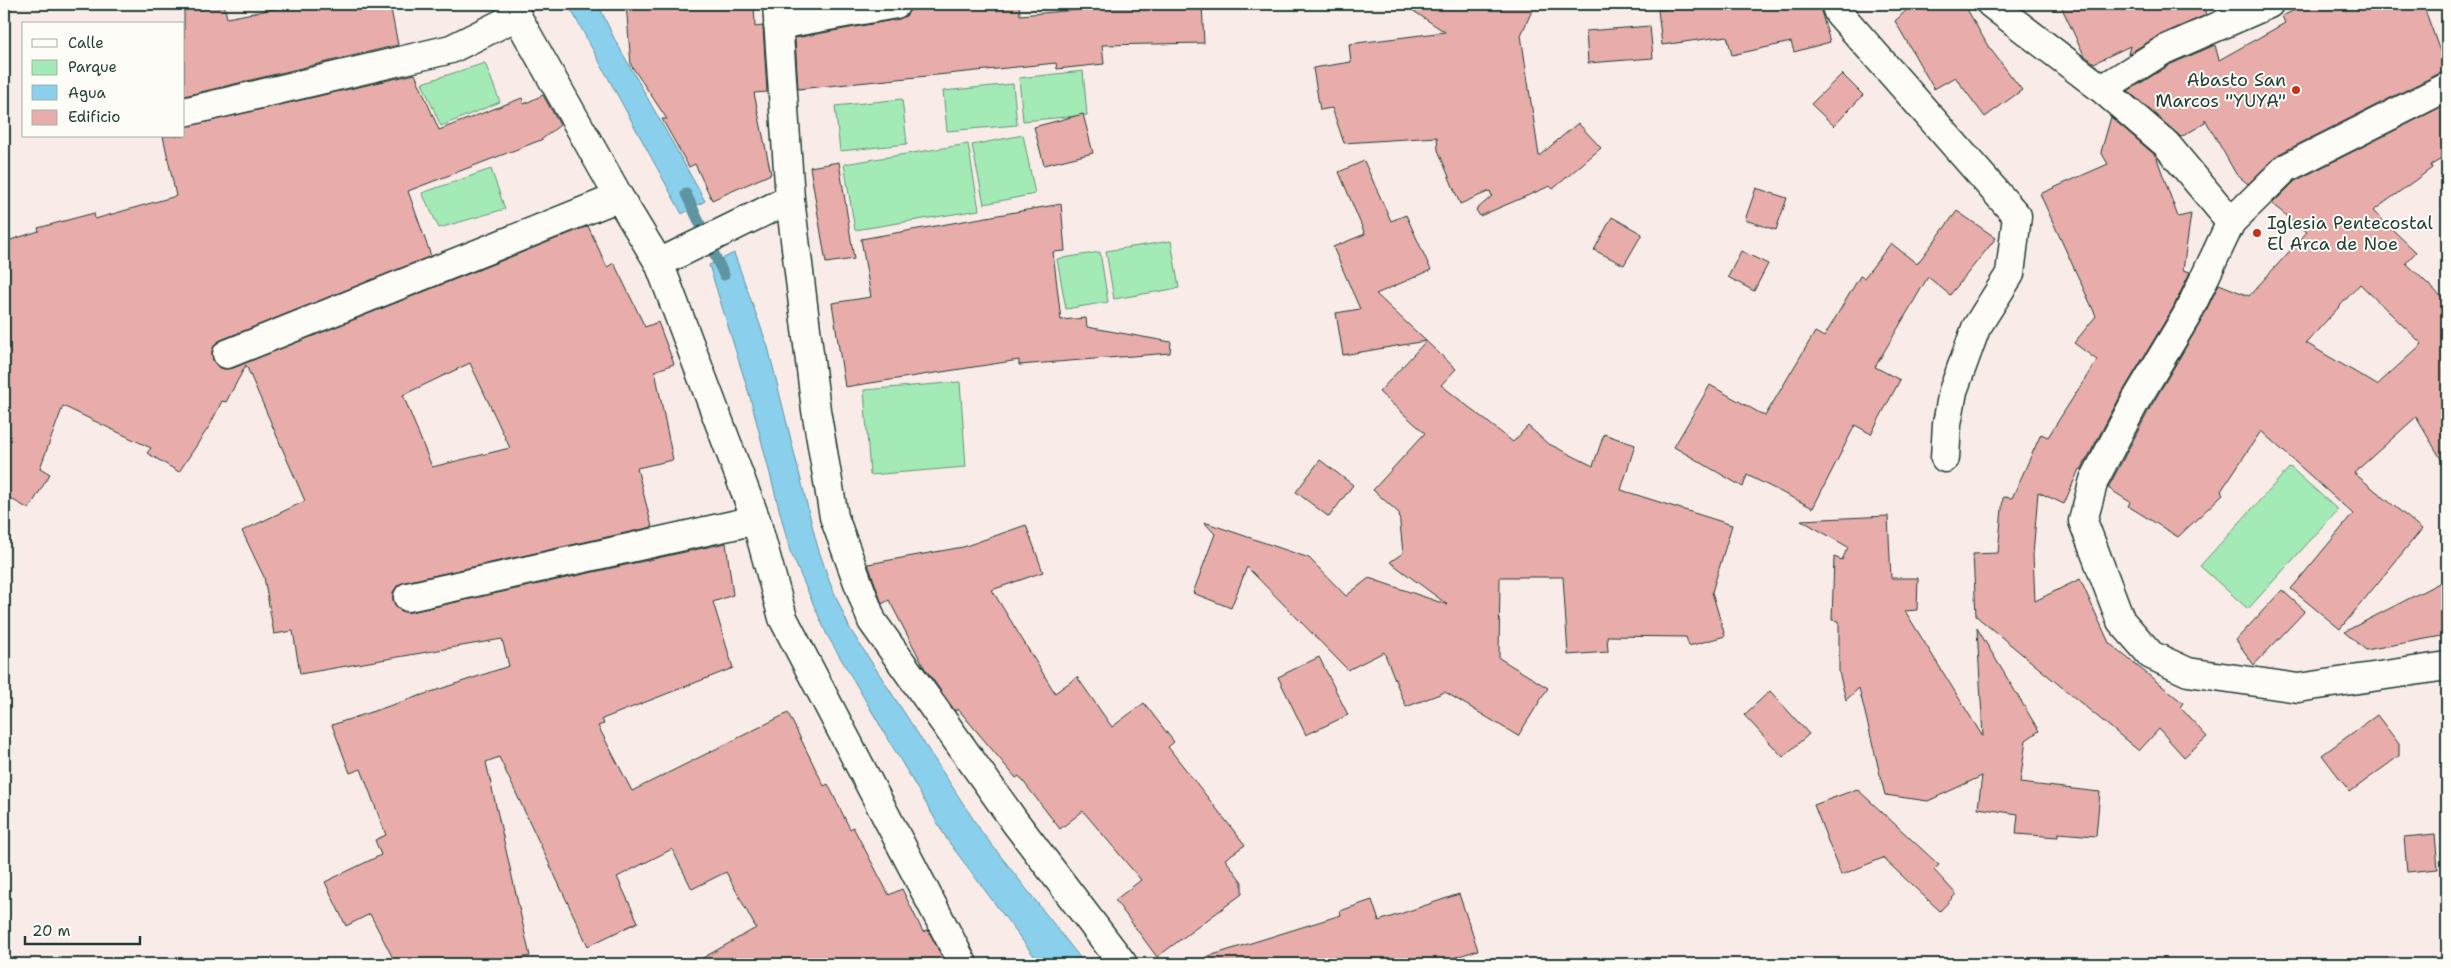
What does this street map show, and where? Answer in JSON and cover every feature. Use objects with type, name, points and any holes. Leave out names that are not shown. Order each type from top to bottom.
[{"type":"street","points":[[896,4],[778,15],[790,199],[816,410],[834,516],[872,621],[1015,822],[1123,964]]},
{"type":"street","points":[[1835,4],[1838,12],[2017,216],[2010,274],[1976,328],[1963,359],[1953,391],[1947,424],[1945,458]]},
{"type":"street","points":[[1991,4],[2102,90],[2166,144],[2231,222]]},
{"type":"street","points":[[2102,90],[2164,50],[2269,4]]},
{"type":"street","points":[[185,112],[452,49],[514,10],[619,197],[659,263],[756,520],[783,618],[963,964]]},
{"type":"street","points":[[2447,87],[2286,168],[2231,222],[2187,314],[2136,400],[2094,480],[2083,521],[2121,621],[2151,654],[2188,672],[2298,688],[2447,666]]},
{"type":"street","points":[[227,354],[619,197]]},
{"type":"street","points":[[659,263],[790,199]]},
{"type":"street","points":[[408,597],[756,520]]},
{"type":"green space","points":[[485,63],[500,102],[441,126],[422,83]]},
{"type":"green space","points":[[1083,71],[1087,115],[1023,121],[1019,78]]},
{"type":"green space","points":[[1013,84],[1017,125],[947,131],[943,91]]},
{"type":"green space","points":[[902,99],[907,144],[840,151],[835,106]]},
{"type":"green space","points":[[1023,135],[1035,194],[984,204],[972,145]]},
{"type":"green space","points":[[968,144],[979,210],[855,230],[844,164]]},
{"type":"green space","points":[[491,169],[505,209],[439,228],[422,193]]},
{"type":"green space","points":[[1171,241],[1179,288],[1114,299],[1106,251]]},
{"type":"green space","points":[[1100,252],[1108,302],[1066,309],[1057,259]]},
{"type":"green space","points":[[960,382],[966,467],[870,475],[864,390]]},
{"type":"green space","points":[[2290,467],[2338,510],[2248,609],[2200,566]]},
{"type":"water","points":[[568,4],[598,4],[614,38],[705,201],[682,214]]},
{"type":"water","points":[[734,253],[768,347],[817,545],[830,583],[850,629],[981,831],[1085,964],[1040,964],[948,841],[827,635],[790,551],[750,397],[709,265]]},
{"type":"building","points":[[184,4],[224,4],[227,18],[300,4],[390,4],[398,45],[185,96]]},
{"type":"building","points":[[626,4],[754,4],[755,27],[763,26],[767,92],[754,93],[771,174],[712,200],[695,164],[689,167],[662,119],[667,119],[631,65]]},
{"type":"building","points":[[973,4],[1019,4],[1020,15],[1144,4],[1202,4],[1204,43],[1102,45],[1104,64],[1057,69],[1056,63],[798,89],[795,38],[899,19],[906,16],[910,10]]},
{"type":"building","points":[[1403,4],[1535,4],[1521,35],[1539,156],[1578,123],[1601,148],[1553,189],[1550,186],[1480,216],[1476,210],[1492,196],[1490,191],[1460,204],[1438,150],[1437,137],[1344,143],[1332,108],[1320,110],[1313,68],[1351,62],[1349,44],[1445,32]]},
{"type":"building","points":[[1702,4],[1819,4],[1830,42],[1794,52],[1791,42],[1732,55],[1727,36],[1662,45],[1658,10]]},
{"type":"building","points":[[1913,4],[1964,4],[1988,46],[2022,90],[1985,117],[1955,77],[1934,89],[1895,21]]},
{"type":"building","points":[[2060,4],[2203,4],[2206,15],[2158,36],[2128,54],[2130,46],[2094,63],[2084,55]]},
{"type":"building","points":[[2308,4],[2423,4],[2447,71],[2279,154],[2248,184],[2236,174],[2205,119],[2205,123],[2181,137],[2128,91],[2171,64],[2215,45],[2219,60],[2285,23],[2282,16]]},
{"type":"building","points":[[1650,26],[1653,58],[1588,63],[1586,31]]},
{"type":"building","points":[[415,74],[439,130],[522,98],[524,104],[543,95],[560,125],[541,140],[408,191],[431,256],[221,340],[215,344],[212,351],[213,360],[218,367],[224,369],[233,368],[588,226],[607,267],[614,263],[645,327],[658,322],[674,364],[655,371],[673,460],[637,468],[652,527],[405,582],[398,585],[393,592],[393,601],[397,608],[403,612],[411,612],[726,543],[733,595],[713,602],[733,668],[602,719],[604,724],[598,726],[632,791],[788,713],[824,786],[828,784],[850,829],[853,827],[889,895],[902,889],[923,932],[928,930],[946,964],[692,964],[756,928],[726,872],[692,889],[672,849],[617,877],[638,922],[588,946],[499,757],[486,762],[530,956],[494,964],[396,964],[370,914],[346,926],[325,882],[381,855],[375,840],[386,835],[361,769],[350,773],[332,725],[509,666],[502,639],[300,674],[293,631],[274,634],[264,577],[242,531],[305,501],[246,365],[226,402],[222,401],[210,425],[179,472],[147,453],[151,448],[63,406],[40,468],[50,474],[29,509],[4,495],[4,242],[39,231],[38,228],[94,213],[95,219],[176,196],[163,138],[185,138],[185,127]],"holes":[[[470,363],[510,448],[432,467],[403,395]]]},
{"type":"building","points":[[1842,74],[1863,95],[1834,126],[1811,104]]},
{"type":"building","points":[[2447,104],[2447,156],[2431,165],[2432,168],[2373,211],[2416,252],[2406,263],[2447,302],[2447,469],[2416,417],[2354,473],[2422,529],[2340,629],[2291,589],[2353,514],[2261,431],[2221,491],[2223,494],[2178,537],[2128,506],[2130,502],[2108,488],[2150,408],[2200,323],[2219,284],[2249,296],[2307,232],[2272,204],[2295,181]],"holes":[[[2360,284],[2422,344],[2377,385],[2306,343]]]},
{"type":"building","points":[[1083,114],[1093,153],[1044,165],[1034,127]]},
{"type":"building","points":[[2111,117],[2156,156],[2178,217],[2191,214],[2183,270],[2190,272],[2173,308],[2122,393],[2081,470],[2079,469],[2064,504],[2038,492],[2033,555],[2035,601],[2080,579],[2109,643],[2183,703],[2180,707],[2207,737],[2184,757],[2159,729],[2139,751],[1976,616],[1973,554],[1998,553],[2003,497],[2012,498],[2041,434],[2048,437],[2097,360],[2074,343],[2096,316],[2040,194],[2108,164],[2101,152]]},
{"type":"building","points":[[1364,161],[1391,221],[1406,215],[1431,270],[1376,294],[1426,341],[1343,355],[1336,313],[1360,309],[1333,247],[1365,234],[1339,172]]},
{"type":"building","points":[[839,162],[854,259],[826,263],[810,167]]},
{"type":"building","points":[[1756,188],[1787,198],[1776,230],[1745,220]]},
{"type":"building","points":[[1061,204],[1065,251],[1053,252],[1061,320],[1086,318],[1087,327],[1171,342],[1170,353],[1019,365],[1019,360],[845,387],[832,303],[871,297],[861,239]]},
{"type":"building","points":[[1957,211],[1996,238],[1950,295],[1928,277],[1875,367],[1900,380],[1871,434],[1855,425],[1813,508],[1747,475],[1743,487],[1674,447],[1710,385],[1765,416],[1815,332],[1824,337],[1860,276],[1864,278],[1891,243],[1917,264]]},
{"type":"building","points":[[1612,217],[1642,234],[1624,265],[1594,250]]},
{"type":"building","points":[[1741,251],[1768,264],[1754,291],[1728,277]]},
{"type":"building","points":[[1426,341],[1456,369],[1441,385],[1513,442],[1528,426],[1547,443],[1593,466],[1604,434],[1635,445],[1621,490],[1732,525],[1712,592],[1725,636],[1689,646],[1686,637],[1607,636],[1608,652],[1568,655],[1563,577],[1500,577],[1499,658],[1548,688],[1518,736],[1445,692],[1406,707],[1384,652],[1348,670],[1247,567],[1231,608],[1193,593],[1215,534],[1204,522],[1309,558],[1346,596],[1369,578],[1448,605],[1390,562],[1403,553],[1399,513],[1373,490],[1425,433],[1379,392]]},
{"type":"building","points":[[1320,460],[1353,485],[1329,517],[1296,492]]},
{"type":"building","points":[[1888,516],[1891,578],[1918,578],[1917,610],[1905,611],[1983,737],[1977,628],[2039,731],[2026,740],[2020,783],[2100,792],[2096,836],[2058,833],[2058,837],[2016,834],[2018,814],[1978,808],[1982,776],[1928,801],[1885,795],[1859,688],[1846,700],[1839,672],[1839,621],[1832,620],[1834,557],[1842,560],[1848,547],[1801,520]]},
{"type":"building","points":[[1026,525],[1043,572],[992,590],[1055,693],[1077,677],[1112,727],[1144,703],[1174,742],[1168,747],[1245,845],[1225,859],[1242,882],[1242,894],[1157,957],[1115,900],[1141,880],[1083,811],[1060,829],[1019,776],[1016,778],[958,709],[955,711],[924,667],[889,600],[882,604],[868,564],[963,547]]},
{"type":"building","points":[[2447,579],[2447,635],[2366,650],[2344,632]]},
{"type":"building","points":[[2282,590],[2305,611],[2254,665],[2236,640]]},
{"type":"building","points":[[1319,657],[1348,715],[1306,735],[1278,677]]},
{"type":"building","points":[[1770,691],[1809,734],[1783,757],[1744,715]]},
{"type":"building","points":[[2377,715],[2399,744],[2399,756],[2350,792],[2322,755]]},
{"type":"building","points":[[1857,789],[1939,865],[1934,870],[1956,894],[1940,911],[1883,858],[1841,875],[1814,805]]},
{"type":"building","points":[[2435,834],[2438,869],[2407,872],[2404,837]]},
{"type":"building","points":[[1459,894],[1478,950],[1434,964],[1207,964],[1206,957],[1341,915],[1340,911],[1372,900],[1379,921]]},
{"type":"waterway","points":[[686,194],[724,275]]},
{"type":"place","name":"Abasto San Marcos \"YUYA\"","points":[[2296,90]]},
{"type":"place","name":"Iglesia Pentecostal El Arca de Noe","points":[[2257,233]]}]
